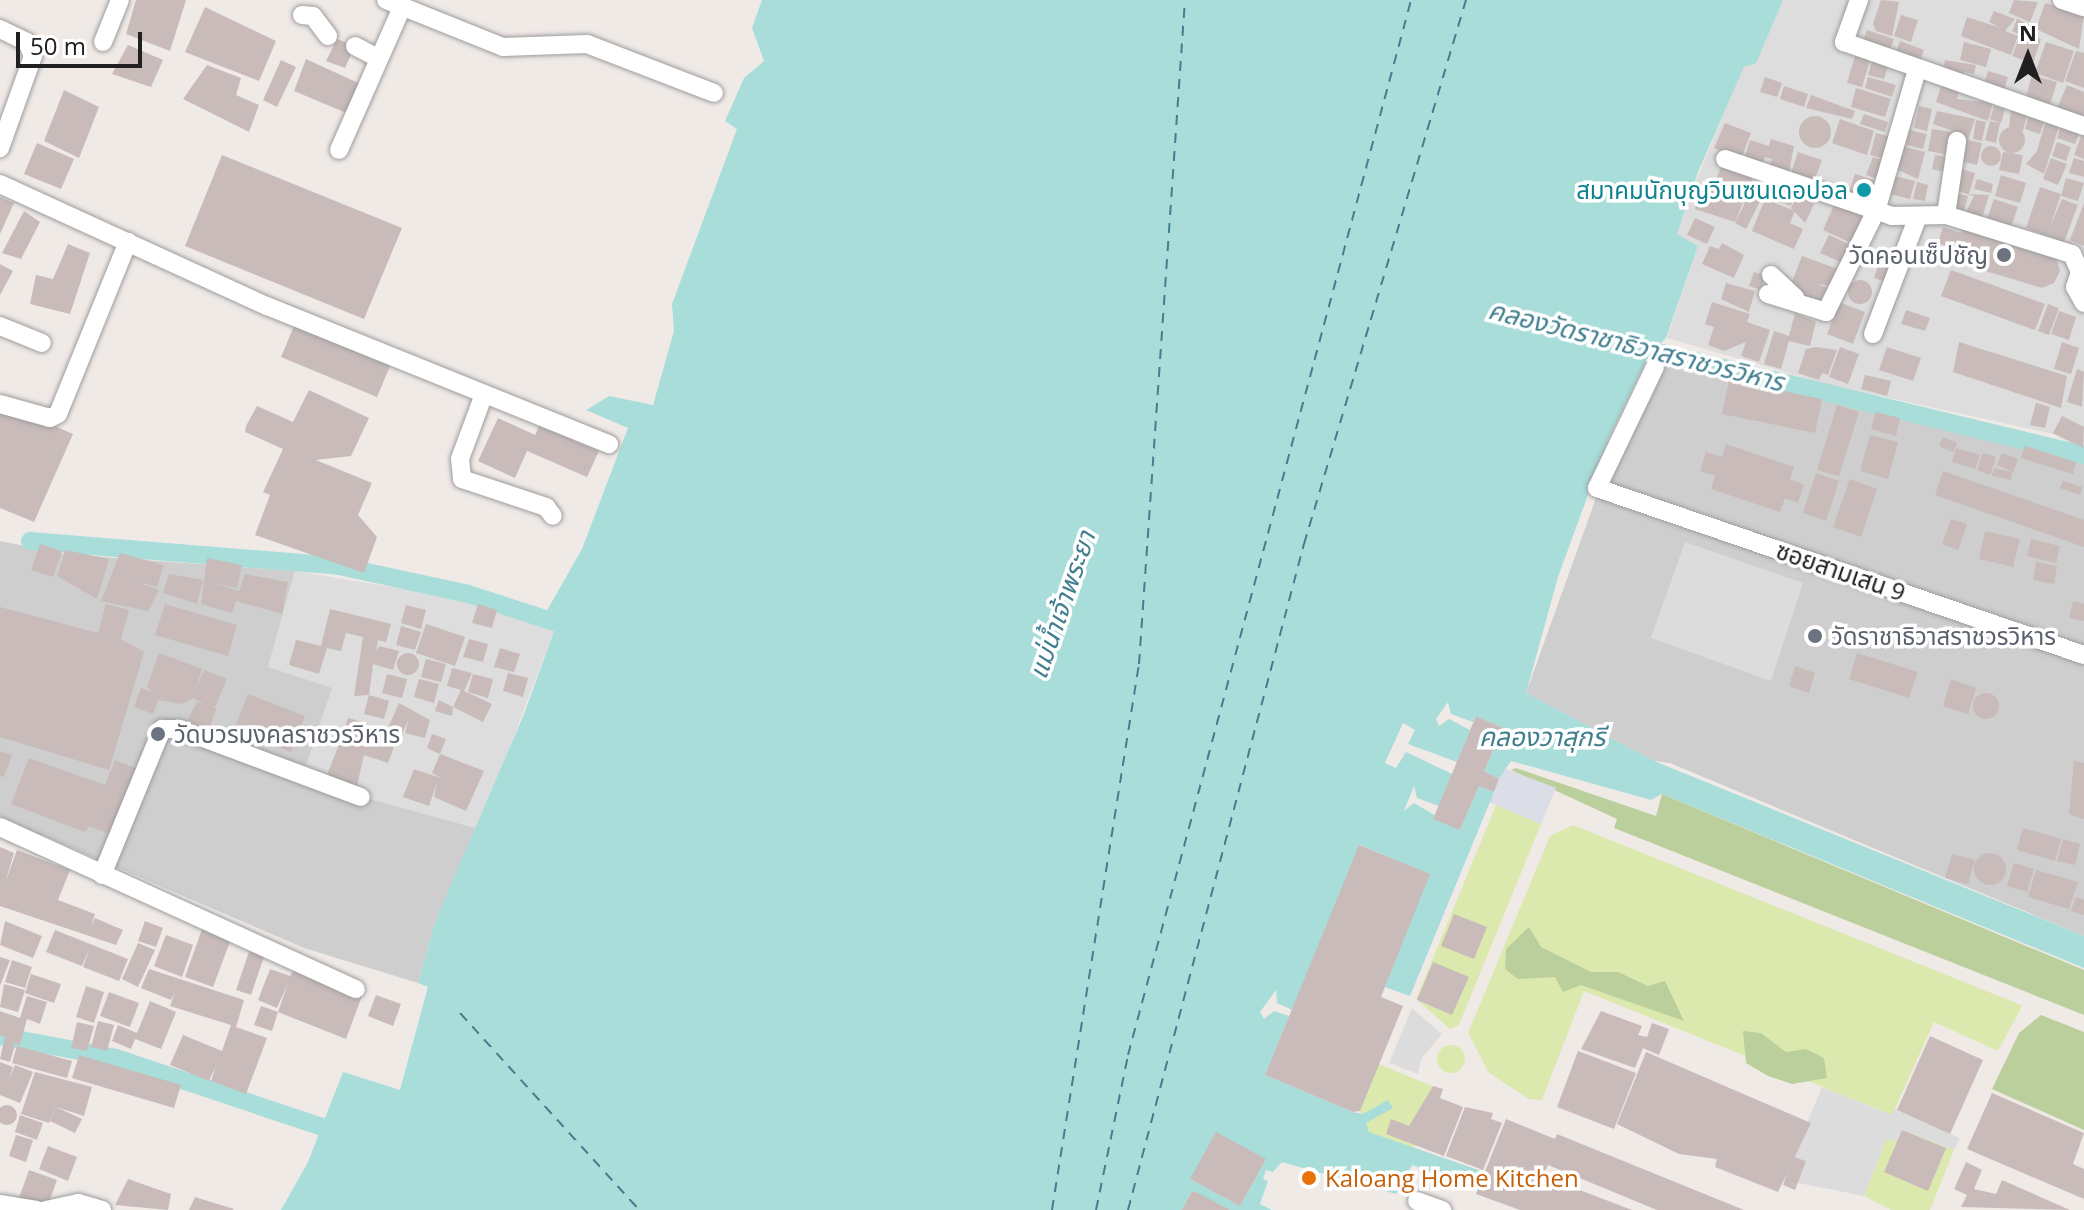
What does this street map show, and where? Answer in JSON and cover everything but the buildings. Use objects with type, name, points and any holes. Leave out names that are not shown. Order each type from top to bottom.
[{"type":"street","points":[[103,42],[120,0]]},
{"type":"street","points":[[1859,0],[1844,42],[2084,126]]},
{"type":"street","points":[[2062,0],[2084,7]]},
{"type":"street","points":[[339,150],[379,59],[394,3],[503,47],[587,44],[714,93]]},
{"type":"street","points":[[302,15],[313,16],[328,36]]},
{"type":"street","points":[[0,29],[27,42],[33,56],[0,148]]},
{"type":"street","points":[[355,46],[379,59]]},
{"type":"street","points":[[1769,284],[1804,306],[1826,312],[1876,211],[1917,70]]},
{"type":"street","points":[[1946,215],[1957,141]]},
{"type":"street","points":[[1725,159],[1876,211],[1917,219],[1946,215],[2072,254],[2080,272],[2075,287],[2084,303]]},
{"type":"street","points":[[0,184],[484,394],[609,444]]},
{"type":"street","points":[[1873,334],[1917,219]]},
{"type":"street","points":[[0,404],[50,418],[58,414],[128,242]]},
{"type":"street","points":[[0,326],[42,343]]},
{"type":"street","name":"ซอยสามเสน 9","points":[[1655,367],[1597,488],[2084,655]]},
{"type":"street","points":[[484,394],[460,459],[462,479],[546,507],[553,516]]},
{"type":"street","points":[[102,875],[162,729],[179,729],[361,797]]},
{"type":"street","points":[[0,827],[356,989]]},
{"type":"street","points":[[1417,1201],[1442,1210]]},
{"type":"street","points":[[46,1210],[78,1203],[102,1210]]},
{"type":"street","points":[[0,1204],[37,1210]]},
{"type":"shaded area","points":[[1781,0],[2084,0],[2084,450],[2053,434],[1826,384],[1667,338],[1698,246],[1677,234],[1683,211],[1744,66],[1756,62]]},
{"type":"shaded area","name":"วัดราชาธิวาสราชวรวิหาร","points":[[1662,365],[1787,389],[2066,454],[2084,464],[2084,936],[1670,763],[1654,761],[1526,693],[1596,498]]},
{"type":"shaded area","name":"วัดบวรมงคลราชวรวิหาร","points":[[0,541],[63,554],[295,571],[268,667],[332,688],[301,780],[479,829],[435,922],[418,983],[304,948],[0,817]]},
{"type":"shaded area","points":[[1685,542],[1803,583],[1771,681],[1651,638]]},
{"type":"shaded area","points":[[295,571],[440,595],[554,630],[479,829],[300,780],[268,667]]},
{"type":"shaded area","points":[[1504,768],[1556,788],[1541,824],[1489,802]]},
{"type":"shaded area","points":[[1412,1008],[1442,1034],[1421,1059],[1418,1074],[1389,1063]]},
{"type":"shaded area","points":[[1822,1087],[1891,1115],[1894,1109],[1960,1138],[1954,1150],[1902,1130],[1897,1142],[1886,1139],[1864,1196],[1783,1180]]},
{"type":"green space","points":[[1516,768],[1656,816],[1662,794],[2084,970],[2084,1015],[1614,828],[1617,819],[1511,770]]},
{"type":"green space","points":[[1496,805],[1541,824],[1459,1025],[1450,1029],[1416,999]]},
{"type":"green space","points":[[1573,825],[2021,1005],[2021,1008],[1998,1051],[1934,1022],[1892,1115],[1584,991],[1542,1100],[1529,1099],[1489,1073],[1468,1033],[1550,836]]},
{"type":"green space","points":[[1529,927],[1541,947],[1591,972],[1618,972],[1648,986],[1665,981],[1684,1021],[1581,985],[1563,992],[1555,977],[1518,979],[1505,969],[1506,949]]},
{"type":"green space","points":[[2041,1015],[2084,1032],[2084,1130],[1992,1089],[2019,1033]]},
{"type":"green space","points":[[1743,1031],[1761,1033],[1786,1052],[1806,1049],[1824,1058],[1827,1078],[1792,1084],[1768,1076],[1746,1063]]},
{"type":"green space","points":[[1451,1045],[1461,1049],[1465,1059],[1461,1069],[1451,1073],[1441,1069],[1437,1059],[1441,1049]]},
{"type":"green space","points":[[1379,1064],[1439,1089],[1414,1148],[1369,1132],[1360,1111]]},
{"type":"green space","points":[[1902,1130],[1954,1150],[1930,1210],[1891,1210],[1864,1196],[1886,1139]]},
{"type":"water","points":[[762,0],[1783,0],[1756,63],[1744,67],[1698,172],[1677,234],[1698,246],[1666,338],[1649,355],[1608,440],[1558,577],[1526,693],[1654,761],[2084,936],[2084,968],[1662,794],[1651,800],[1511,761],[1499,779],[1484,771],[1503,728],[1476,716],[1473,722],[1451,714],[1448,702],[1436,719],[1439,726],[1449,719],[1470,730],[1457,762],[1408,744],[1415,730],[1403,723],[1385,763],[1396,768],[1406,752],[1452,774],[1439,806],[1417,798],[1414,786],[1404,811],[1414,803],[1460,830],[1479,786],[1494,792],[1410,996],[1385,987],[1429,874],[1360,845],[1292,1010],[1277,1003],[1276,990],[1260,1012],[1264,1019],[1274,1011],[1289,1016],[1265,1075],[1353,1112],[1363,1114],[1388,1100],[1393,1108],[1366,1123],[1369,1132],[1484,1172],[1478,1189],[1412,1165],[1396,1194],[1282,1162],[1273,1172],[1266,1170],[1263,1179],[1268,1181],[1260,1204],[1272,1210],[1230,1210],[1192,1191],[1182,1210],[281,1210],[308,1162],[343,1072],[400,1090],[428,987],[418,983],[435,922],[524,714],[554,631],[545,614],[582,549],[628,428],[586,410],[609,396],[653,405],[674,331],[672,304],[737,129],[725,121],[744,78],[764,61],[752,28]],"holes":[[[1266,1159],[1240,1206],[1190,1179]]]},
{"type":"waterway","name":"คลองวัดราชาธิวาสราชวรวิหาร","points":[[1629,345],[2084,455]]},
{"type":"waterway","points":[[30,541],[339,566],[468,594],[570,627]]},
{"type":"waterway","points":[[0,1036],[116,1058],[343,1134]]},
{"type":"ferry route","points":[[1052,1210],[1139,664],[1185,0]]},
{"type":"ferry route","points":[[1096,1210],[1128,1055],[1411,0]]},
{"type":"ferry route","points":[[1128,1210],[1304,544],[1466,0]]},
{"type":"ferry route","points":[[460,1013],[639,1210]]},
{"type":"place","name":"สมาคมนักบุญวินเซนเดอปอล","points":[[1864,190]]},
{"type":"place","name":"วัดคอนเซ็ปชัญ","points":[[2004,255]]},
{"type":"place","name":"วัดราชาธิวาสราชวรวิหาร","points":[[1815,636]]},
{"type":"place","name":"วัดบวรมงคลราชวรวิหาร","points":[[158,734]]},
{"type":"place","name":"Kaloang Home Kitchen","points":[[1309,1178]]},
{"type":"water label","name":"แม่น้ำเจ้าพระยา","points":[[1062,605]]},
{"type":"water label","name":"คลองวาสุกรี","points":[[1542,737]]}]
